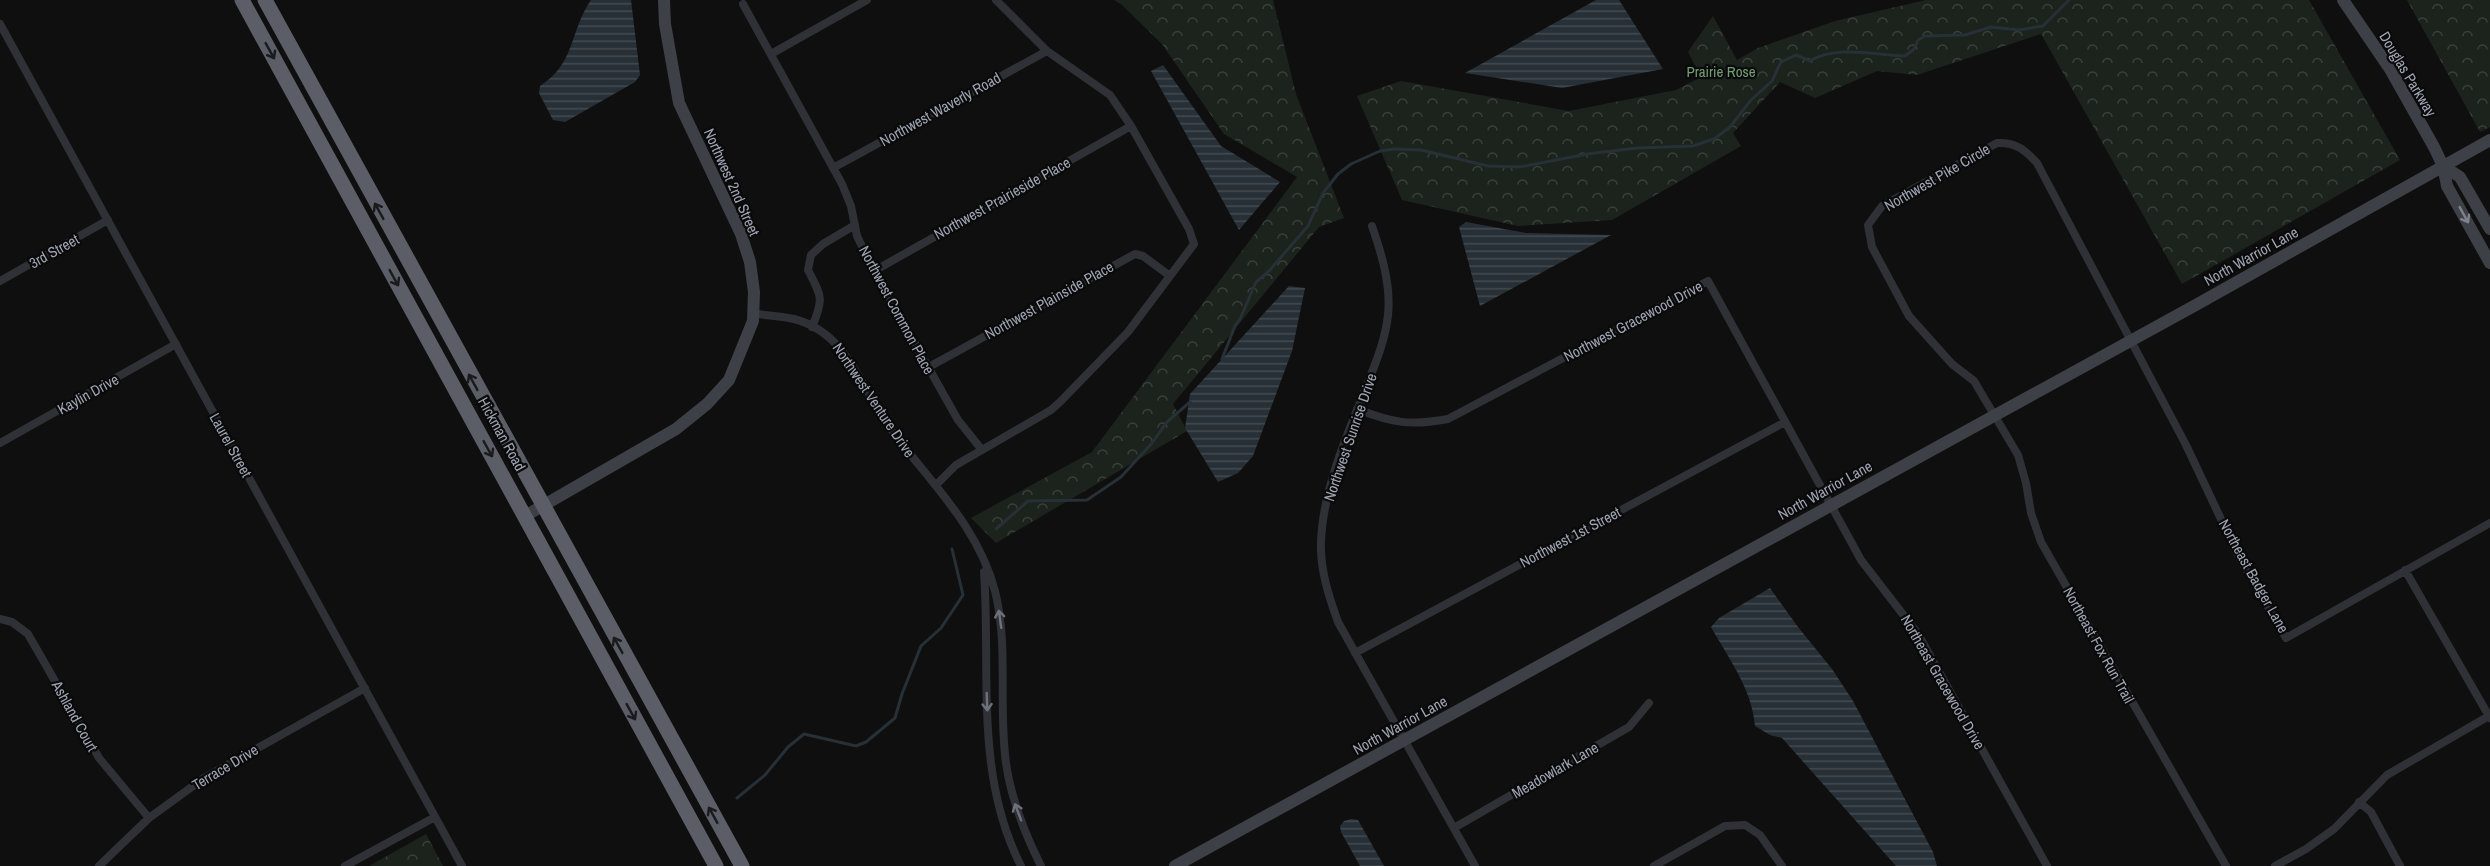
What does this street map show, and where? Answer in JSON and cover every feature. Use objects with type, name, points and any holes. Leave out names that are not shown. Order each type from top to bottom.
[{"type":"highway","name":"Hickman Road","points":[[242,0],[716,866]]},
{"type":"highway","name":"Hickman Road","points":[[265,0],[541,505],[742,866]]},
{"type":"street","name":"Northwest 2nd Street","points":[[525,516],[676,429],[707,404],[729,380],[741,354],[754,314],[750,262],[741,234],[680,103],[665,24],[664,0]]},
{"type":"street","points":[[771,54],[867,0]]},
{"type":"street","points":[[937,484],[956,465],[1051,410],[1060,402],[1128,332],[1194,244],[1194,240],[1131,126],[1110,95],[1047,51],[996,0]]},
{"type":"street","name":"Douglas Parkway","points":[[2343,0],[2390,69],[2443,166],[2448,186],[2490,262]]},
{"type":"street","name":"Northwest Common Place","points":[[743,4],[833,168],[851,206],[858,237],[874,271],[958,420],[982,450]]},
{"type":"street","name":"Laurel Street","points":[[0,24],[462,866]]},
{"type":"street","name":"Northwest Waverly Road","points":[[833,168],[1047,51]]},
{"type":"street","name":"Northwest Prairieside Place","points":[[874,271],[1131,126]]},
{"type":"street","name":"North Warrior Lane","points":[[1175,866],[2490,140]]},
{"type":"street","name":"Northwest Pike Circle","points":[[1995,414],[1974,381],[1952,364],[1909,316],[1872,247],[1868,225],[1882,206],[1984,149],[1997,143],[2010,142],[2025,150],[2037,164],[2129,341]]},
{"type":"street","name":"Douglas Parkway","points":[[2443,166],[2460,177],[2490,229]]},
{"type":"street","name":"3rd Street","points":[[0,281],[108,220]]},
{"type":"street","points":[[812,327],[822,305],[818,289],[808,270],[812,255],[823,244],[855,225]]},
{"type":"street","name":"Northwest Sunrise Drive","points":[[1372,226],[1382,255],[1389,296],[1389,314],[1381,348],[1327,498],[1320,543],[1326,588],[1338,622],[1475,866]]},
{"type":"street","name":"Northwest Plainside Place","points":[[927,368],[1135,254],[1143,256],[1170,276]]},
{"type":"street","name":"Northwest Gracewood Drive","points":[[1357,410],[1383,420],[1419,424],[1448,419],[1708,281],[1830,505]]},
{"type":"street","name":"Northwest Venture Drive","points":[[754,314],[795,320],[832,338],[844,351],[906,451],[937,484],[962,518],[984,560],[1001,621],[1006,763],[1016,807],[1041,866]]},
{"type":"street","name":"Northeast Badger Lane","points":[[2129,341],[2186,445],[2238,555],[2286,638],[2490,523]]},
{"type":"street","name":"Kaylin Drive","points":[[0,443],[176,344]]},
{"type":"street","name":"Northeast Fox Run Trail","points":[[1995,414],[2018,455],[2031,513],[2041,542],[2226,866]]},
{"type":"street","name":"Northwest 1st Street","points":[[1355,653],[1785,422]]},
{"type":"street","name":"Northeast Gracewood Drive","points":[[1830,505],[1861,560],[1918,634],[2047,866]]},
{"type":"street","name":"Northwest Venture Drive","points":[[984,560],[990,761],[1004,825],[1021,866]]},
{"type":"street","points":[[2275,866],[2306,849],[2334,829],[2387,775],[2489,717],[2405,570]]},
{"type":"street","name":"Ashland Court","points":[[0,619],[12,622],[28,634],[99,758],[149,818]]},
{"type":"street","name":"Terrace Drive","points":[[99,866],[149,818],[204,778],[365,688]]},
{"type":"street","name":"Meadowlark Lane","points":[[1454,828],[1629,727],[1649,703]]},
{"type":"street","points":[[2359,802],[2370,812],[2400,866]]},
{"type":"street","points":[[345,866],[435,817]]},
{"type":"street","points":[[1654,866],[1725,826],[1745,825],[1760,835],[1782,866]]},
{"type":"green space","points":[[1114,0],[1273,0],[1296,94],[1344,218],[1319,227],[1173,404],[1187,431],[996,543],[971,518],[1092,452],[1297,177],[1224,134],[1162,44]]},
{"type":"green space","name":"Prairie Rose","points":[[1926,0],[2309,0],[2400,160],[2182,284],[2041,34],[1917,75],[1877,71],[1815,98],[1780,82],[1733,133],[1741,146],[1612,220],[1518,226],[1402,200],[1357,96],[1401,81],[1569,111],[1676,90],[1701,77],[1688,52],[1713,16],[1737,60],[1758,48],[1835,21]]},
{"type":"green space","points":[[2407,0],[2490,0],[2490,127],[2480,132]]},
{"type":"green space","points":[[426,834],[443,866],[369,866]]},
{"type":"shaded area","points":[[591,0],[631,0],[640,75],[635,82],[565,122],[553,120],[539,93],[540,86],[552,77],[566,57]]},
{"type":"shaded area","points":[[1596,0],[1619,0],[1663,69],[1562,88],[1465,73]]},
{"type":"shaded area","points":[[1163,65],[1221,146],[1280,182],[1239,230],[1151,71]]},
{"type":"shaded area","points":[[1466,222],[1526,233],[1611,235],[1480,306],[1459,227]]},
{"type":"shaded area","points":[[1289,286],[1305,288],[1292,351],[1253,456],[1238,473],[1218,482],[1185,428],[1190,394]]},
{"type":"shaded area","points":[[1770,588],[1832,669],[1853,701],[1933,852],[1937,866],[1896,866],[1782,738],[1770,735],[1755,726],[1745,687],[1711,627],[1719,618]]},
{"type":"shaded area","points":[[1358,820],[1384,866],[1360,866],[1341,832],[1340,826],[1344,821]]},
{"type":"waterway","points":[[1222,359],[1256,282],[1269,271],[1308,226],[1323,193],[1338,174],[1351,164],[1380,151],[1421,150],[1488,166],[1520,167],[1587,154],[1637,148],[1693,146],[1714,139],[1730,127],[1751,100],[1772,81],[1781,62],[1796,55],[1810,61],[1820,56],[1844,52],[1905,56],[1914,49],[1918,40],[1925,36],[1965,35],[1991,27],[2019,30],[2043,26],[2069,0]]},
{"type":"waterway","points":[[996,529],[1028,501],[1087,500],[1121,477],[1152,443],[1167,422],[1190,402]]},
{"type":"waterway","points":[[737,798],[765,775],[788,747],[804,734],[856,746],[866,742],[895,718],[921,646],[941,628],[963,595],[952,549]]}]
